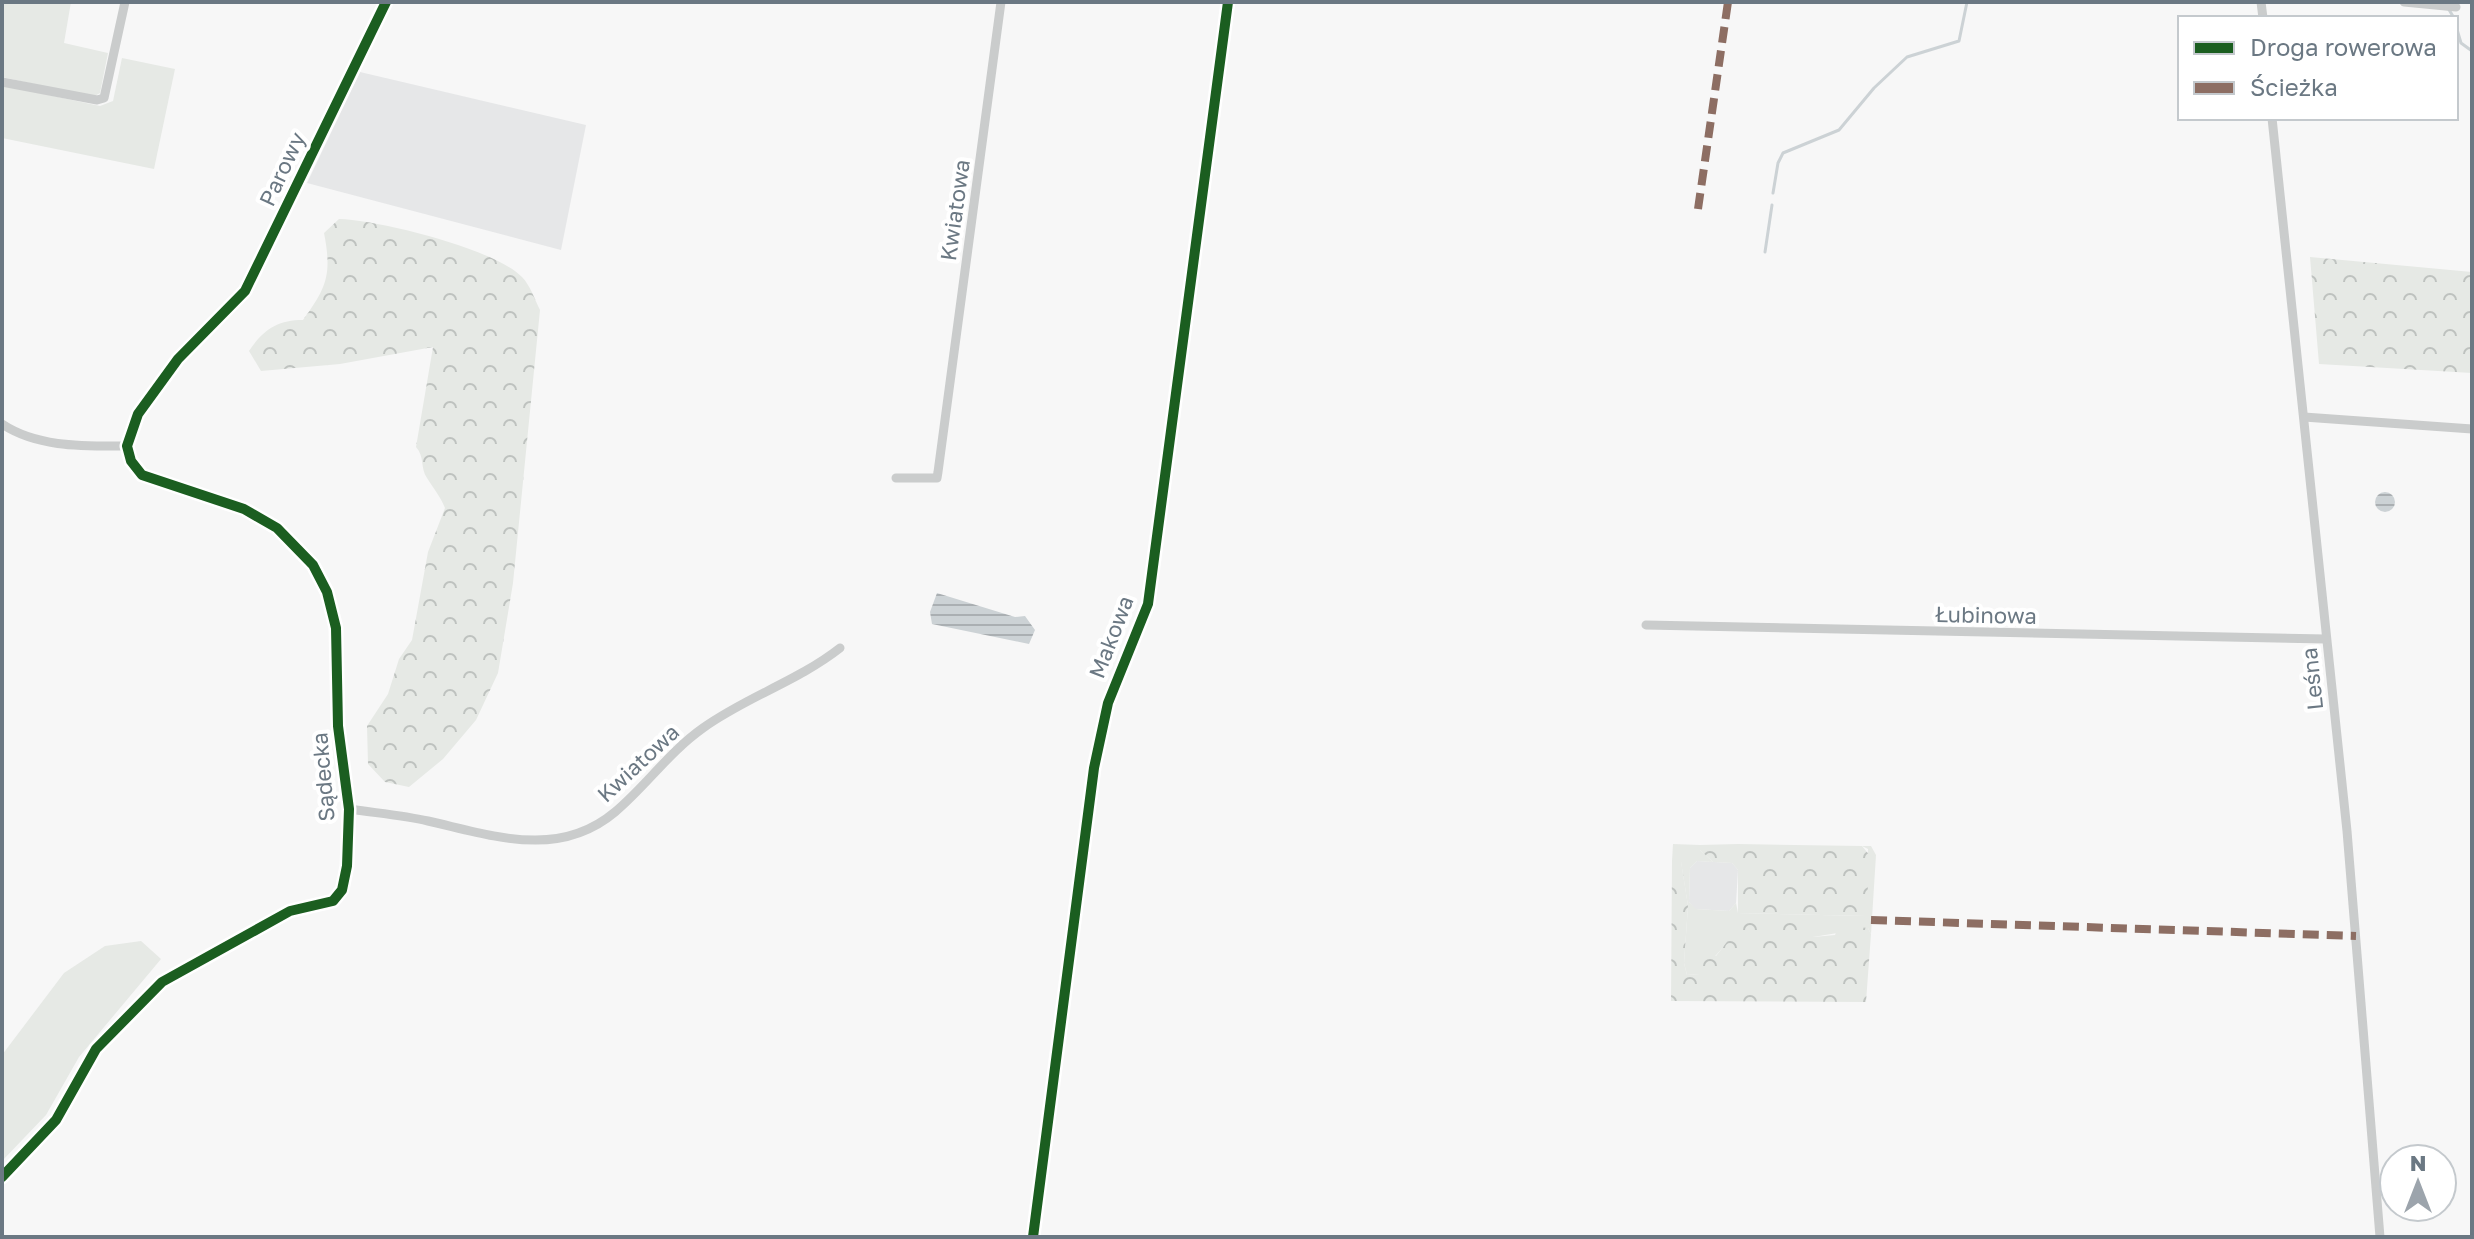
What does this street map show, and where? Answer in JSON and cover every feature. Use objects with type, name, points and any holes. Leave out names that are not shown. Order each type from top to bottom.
[{"type":"street","points":[[2,82],[97,100],[104,98],[125,2]]},
{"type":"street","name":"Parowy","points":[[127,446],[138,414],[178,359],[245,291],[386,2]]},
{"type":"street","name":"Kwiatowa","points":[[896,478],[937,478],[1001,2]]},
{"type":"street","name":"Makowa","points":[[1033,1237],[1094,768],[1108,703],[1148,604],[1228,2]]},
{"type":"street","points":[[2404,2],[2456,7]]},
{"type":"street","name":"Leśna","points":[[2272,120],[2350,859],[2380,1237]]},
{"type":"street","points":[[2304,417],[2472,429]]},
{"type":"street","points":[[2,424],[14,432],[69,446],[127,446]]},
{"type":"street","name":"Sądecka","points":[[2,1177],[56,1120],[96,1049],[162,982],[290,911],[333,901],[342,890],[347,866],[349,809],[338,726],[336,628],[327,592],[313,565],[277,528],[244,509],[142,475],[131,461],[127,446]]},
{"type":"street","name":"Łubinowa","points":[[1646,625],[2326,639]]},
{"type":"street","name":"Kwiatowa","points":[[349,809],[425,820],[508,841],[539,842],[591,827],[614,813],[681,746],[705,727],[788,682],[840,648]]},
{"type":"shaded area","points":[[360,72],[586,125],[561,250],[307,183]]},
{"type":"shaded area","points":[[2385,492],[2392,495],[2395,502],[2392,509],[2385,512],[2378,509],[2375,502],[2378,495]]},
{"type":"shaded area","points":[[937,593],[1015,617],[1025,616],[1035,630],[1029,644],[932,624],[930,612]]},
{"type":"shaded area","points":[[1697,861],[1732,863],[1738,870],[1736,903],[1729,911],[1695,909],[1689,902],[1690,868]]},
{"type":"green space","points":[[2,2],[71,2],[64,43],[108,53],[100,93],[93,97],[2,77]]},
{"type":"green space","points":[[122,58],[175,69],[154,169],[2,138],[2,85],[100,106],[113,101]]},
{"type":"green space","points":[[339,219],[407,230],[488,256],[522,277],[540,310],[513,583],[498,673],[476,720],[443,759],[409,787],[385,782],[368,764],[367,726],[388,694],[399,659],[412,640],[428,552],[445,508],[425,474],[416,447],[433,347],[340,364],[261,371],[249,351],[272,328],[303,320],[326,280],[324,233]]},
{"type":"green space","points":[[2310,257],[2472,272],[2472,373],[2319,364]]},
{"type":"green space","points":[[1673,844],[1700,845],[1700,850],[1713,862],[1697,861],[1690,868],[1689,902],[1696,909],[1729,911],[1736,903],[1738,913],[1864,916],[1868,849],[1862,846],[1871,846],[1876,855],[1871,934],[1868,928],[1813,937],[1736,933],[1699,974],[1687,975],[1684,963],[1688,906],[1681,862],[1672,861]]},
{"type":"green space","points":[[1700,845],[1862,846],[1871,857],[1865,916],[1738,913],[1738,870],[1732,863],[1713,862],[1700,850]]},
{"type":"green space","points":[[1672,861],[1681,861],[1688,906],[1684,963],[1687,975],[1699,974],[1699,957],[1716,956],[1744,920],[1780,919],[1805,925],[1813,937],[1835,935],[1839,925],[1868,928],[1871,934],[1866,1002],[1671,1001]]},
{"type":"green space","points":[[141,941],[161,959],[79,1057],[46,1115],[2,1161],[2,1055],[64,973],[105,946]]},
{"type":"waterway","points":[[1773,193],[1778,163],[1783,153],[1839,130],[1874,88],[1907,57],[1959,41],[1967,2]]},
{"type":"waterway","points":[[2448,8],[2453,16]]},
{"type":"waterway","points":[[2458,33],[2461,43],[2472,51]]},
{"type":"waterway","points":[[1765,252],[1772,205]]},
{"type":"marked path","points":[[1698,209],[1728,2]]},
{"type":"marked path","points":[[1871,920],[2356,936]]},
{"type":"cycle path","points":[[2,1177],[56,1120],[96,1049],[162,982],[290,911],[333,901],[342,890],[347,866],[349,809],[338,726],[336,628],[327,592],[313,565],[277,528],[244,509],[142,475],[131,461],[127,446],[138,414],[178,359],[245,291],[386,2]]},
{"type":"cycle path","points":[[1033,1237],[1094,768],[1108,703],[1148,604],[1228,2]]}]
